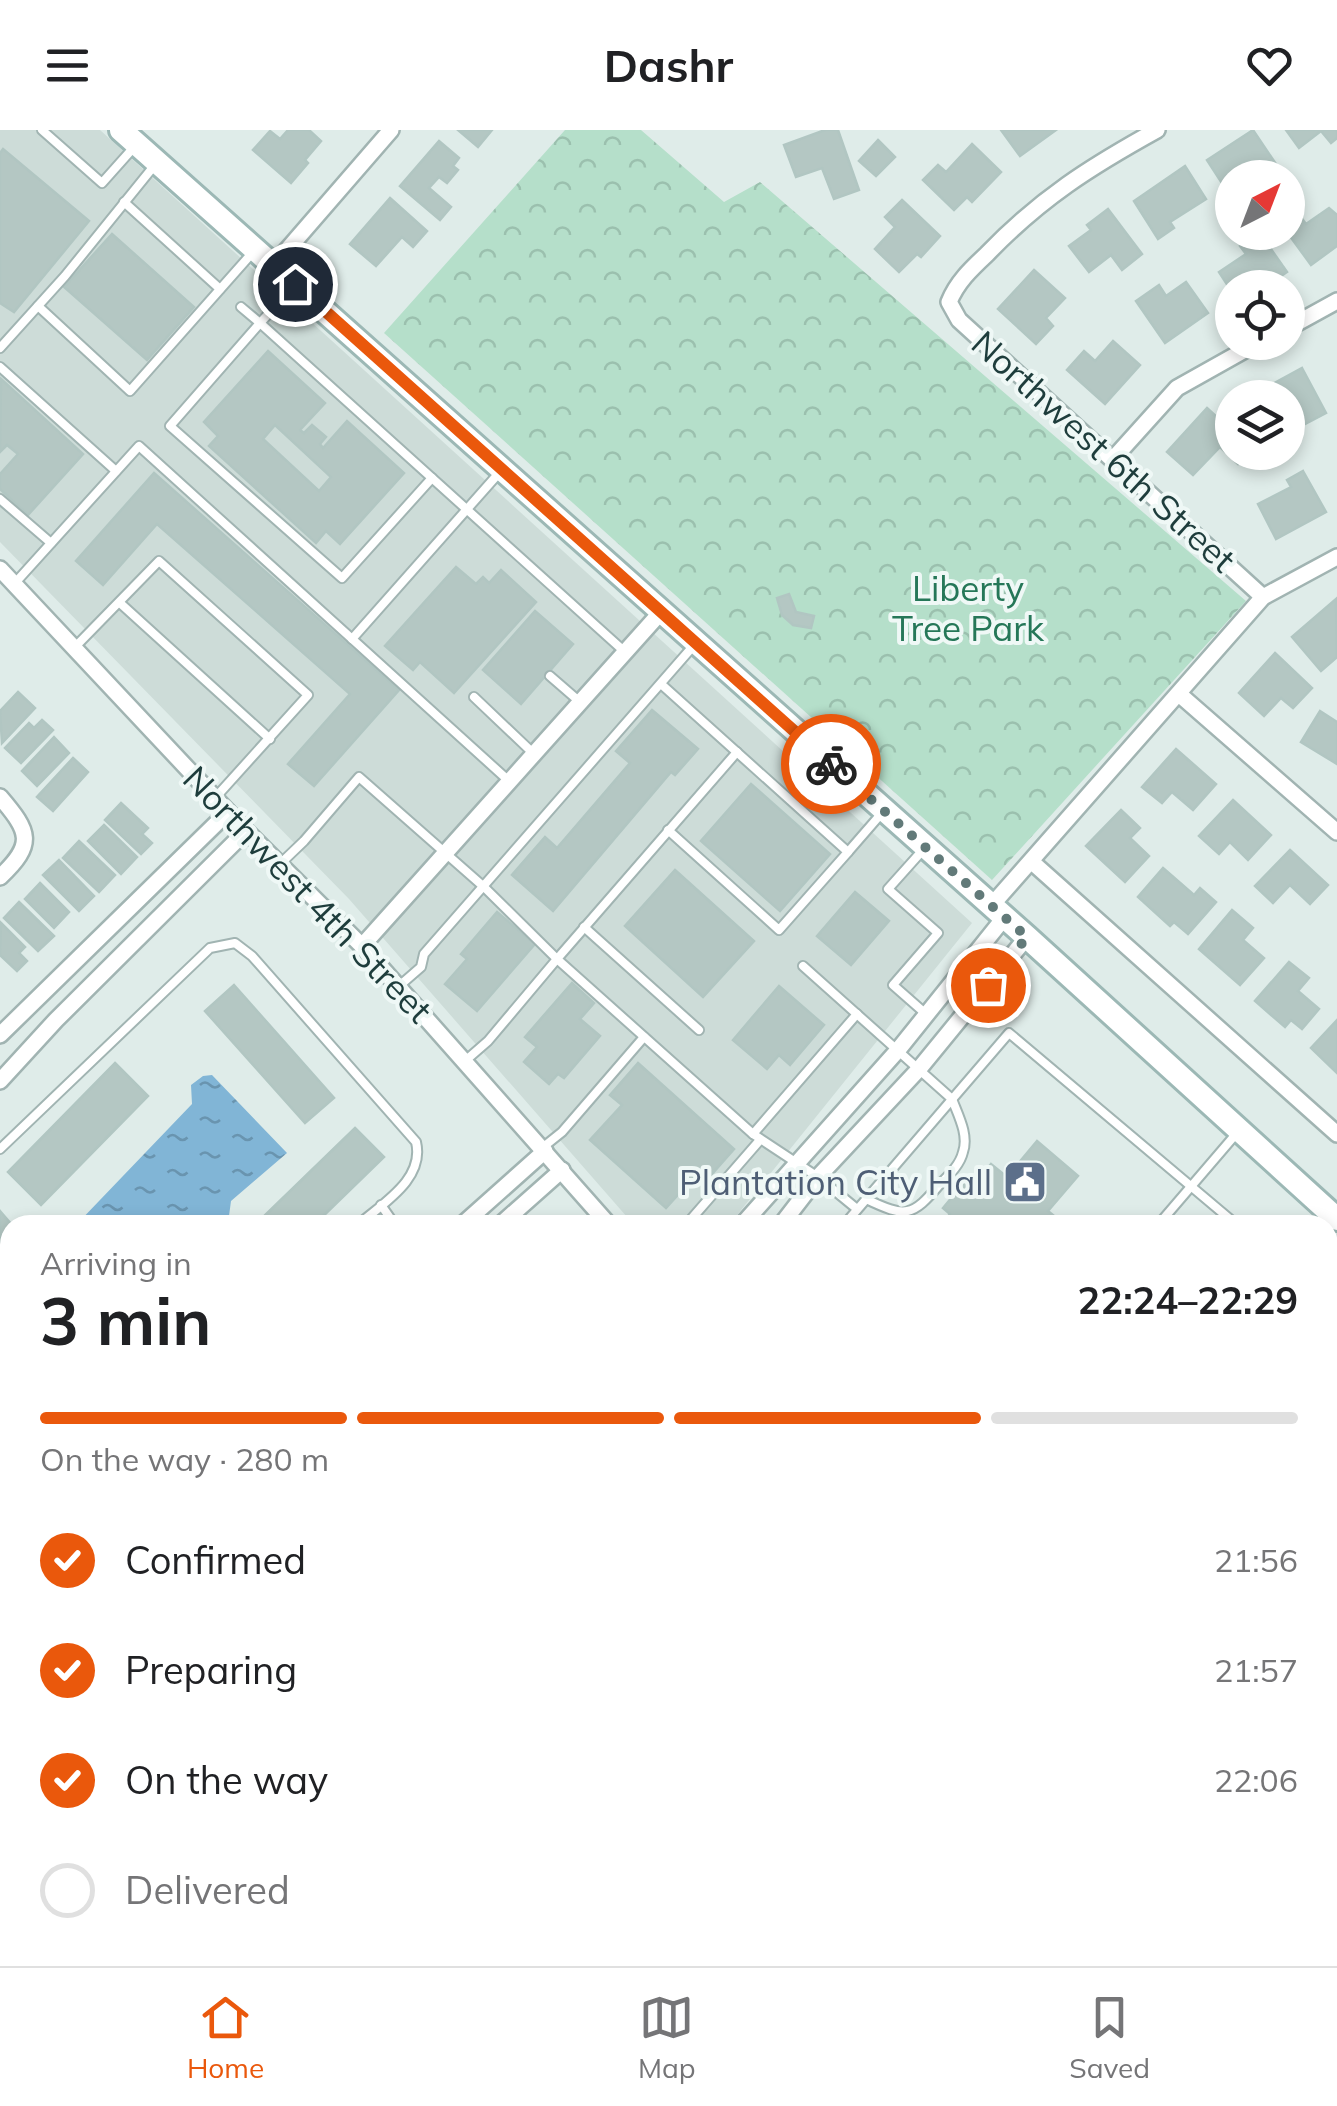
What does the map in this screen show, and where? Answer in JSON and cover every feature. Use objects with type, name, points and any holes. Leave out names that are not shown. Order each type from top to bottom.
[{"type":"street","points":[[274,265],[391,130]]},
{"type":"street","name":"Northwest 6th Street","points":[[1158,130],[1083,171],[1027,213],[956,285],[948,302],[959,320],[1263,597]]},
{"type":"street","points":[[129,137],[1027,937],[1333,1215]]},
{"type":"street","points":[[1305,319],[1337,301]]},
{"type":"street","points":[[1113,459],[1177,388],[1227,360]]},
{"type":"street","points":[[751,1215],[898,1050],[1032,862],[1263,597],[1337,557]]},
{"type":"street","name":"Northwest 4th Street","points":[[0,569],[246,831],[362,946],[600,1215]]},
{"type":"street","points":[[362,946],[661,612]]},
{"type":"street","points":[[1180,694],[1337,832]]},
{"type":"street","points":[[0,796],[24,832],[25,844],[22,856],[0,877]]},
{"type":"street","points":[[0,1035],[228,812]]},
{"type":"street","points":[[0,1080],[246,831]]},
{"type":"street","points":[[1032,862],[1337,1134]]},
{"type":"street","points":[[789,1215],[818,1177],[919,1069],[1027,937]]},
{"type":"street","points":[[473,1215],[544,1149]]},
{"type":"street","points":[[511,1215],[562,1170]]},
{"type":"lane","points":[[42,130],[102,184],[129,137]]},
{"type":"lane","points":[[0,348],[157,163]]},
{"type":"lane","points":[[124,202],[220,289]]},
{"type":"lane","points":[[38,306],[130,391],[255,249]]},
{"type":"lane","points":[[295,284],[170,426],[342,578],[432,478]]},
{"type":"lane","points":[[241,307],[625,652]]},
{"type":"lane","points":[[0,367],[116,472]]},
{"type":"lane","points":[[15,583],[139,446],[510,781]]},
{"type":"lane","points":[[352,639],[502,469]]},
{"type":"lane","points":[[0,499],[51,544]]},
{"type":"lane","points":[[76,647],[159,561],[308,695],[215,798]]},
{"type":"lane","points":[[120,603],[270,739]]},
{"type":"lane","points":[[398,987],[421,968],[424,954],[696,643]]},
{"type":"lane","points":[[550,676],[580,702]]},
{"type":"lane","points":[[661,684],[848,852]]},
{"type":"lane","points":[[474,697],[534,754]]},
{"type":"lane","points":[[465,1061],[488,1041],[737,752]]},
{"type":"lane","points":[[280,864],[360,777],[756,1137],[818,1177],[858,1209]]},
{"type":"lane","points":[[668,830],[779,930],[884,811]]},
{"type":"lane","points":[[925,848],[888,889],[938,933],[893,985],[926,1014]]},
{"type":"lane","points":[[584,928],[699,1030]]},
{"type":"lane","points":[[0,1149],[210,948],[234,943],[252,956],[416,1142],[418,1153],[413,1174],[369,1215]]},
{"type":"lane","points":[[802,966],[952,1098],[964,1128],[964,1150],[956,1166],[918,1209],[902,1212],[866,1199]]},
{"type":"lane","points":[[694,1215],[857,1014]]},
{"type":"lane","points":[[853,1215],[1008,1033],[1225,1215]]},
{"type":"lane","points":[[544,1149],[644,1037]]},
{"type":"lane","points":[[1166,1215],[1238,1130]]},
{"type":"lane","points":[[380,1205],[388,1215]]},
{"type":"shaded area","points":[[0,130],[100,130],[972,923],[737,1215],[625,1215],[349,899],[0,542]]},
{"type":"green space","name":"Liberty Tree Park","points":[[565,130],[641,130],[724,202],[760,182],[1246,601],[992,880],[384,333]]},
{"type":"water","points":[[212,1075],[287,1153],[231,1201],[229,1215],[86,1215],[192,1104],[191,1085]]},
{"type":"building","points":[[288,130],[309,130],[321,141],[291,183],[253,150],[270,131],[280,139]]},
{"type":"building","points":[[458,130],[492,130],[478,147]]},
{"type":"building","points":[[825,130],[838,130],[859,190],[834,199],[822,168],[796,177],[784,145]]},
{"type":"building","points":[[1001,130],[1056,130],[1020,156]]},
{"type":"building","points":[[1253,130],[1273,160],[1215,160],[1215,172],[1207,160]]},
{"type":"building","points":[[1286,130],[1337,130],[1337,138],[1331,143],[1321,131],[1299,148]]},
{"type":"building","points":[[878,140],[895,157],[876,176],[859,161]]},
{"type":"building","points":[[439,141],[459,158],[453,166],[458,170],[447,183],[439,177],[429,188],[451,207],[440,220],[400,186]]},
{"type":"building","points":[[972,144],[1001,172],[972,202],[967,197],[954,210],[923,180],[938,165],[946,172]]},
{"type":"building","points":[[3,149],[89,221],[14,312],[0,303]]},
{"type":"building","points":[[1185,166],[1206,199],[1170,222],[1174,228],[1158,239],[1134,201]]},
{"type":"building","points":[[390,198],[427,231],[413,247],[402,237],[376,266],[350,244]]},
{"type":"building","points":[[902,200],[940,236],[921,257],[917,254],[899,272],[875,249],[895,227],[885,217]]},
{"type":"building","points":[[1329,208],[1337,215],[1337,246],[1311,265],[1300,250],[1305,250],[1305,223]]},
{"type":"building","points":[[1108,209],[1142,254],[1122,270],[1111,255],[1089,272],[1069,246],[1091,230],[1087,225]]},
{"type":"building","points":[[112,234],[194,307],[147,360],[64,287]]},
{"type":"building","points":[[1243,250],[1272,250],[1286,270],[1222,270],[1246,254]]},
{"type":"building","points":[[1034,270],[1065,298],[1046,318],[1053,326],[1036,344],[998,309]]},
{"type":"building","points":[[1186,282],[1208,313],[1165,343],[1136,301],[1159,285],[1166,296]]},
{"type":"building","points":[[1113,341],[1140,365],[1105,404],[1067,370],[1084,351],[1095,361]]},
{"type":"building","points":[[268,351],[325,403],[300,430],[304,433],[312,425],[326,437],[320,444],[323,448],[347,421],[404,473],[340,544],[326,531],[316,543],[209,446],[218,436],[204,422]],"holes":[[[275,425],[331,477],[319,491],[263,439]]]},
{"type":"building","points":[[1302,368],[1326,413],[1305,424],[1305,380],[1280,380]]},
{"type":"building","points":[[1,379],[83,454],[28,515],[0,489],[0,474],[18,454],[7,445],[0,452]]},
{"type":"building","points":[[1207,408],[1215,415],[1215,452],[1193,475],[1167,452]]},
{"type":"building","points":[[1303,471],[1326,512],[1276,539],[1258,504],[1291,487],[1287,480]]},
{"type":"building","points":[[154,473],[399,690],[314,786],[288,764],[350,694],[157,524],[103,585],[76,561]]},
{"type":"building","points":[[456,567],[476,584],[483,577],[489,583],[501,570],[536,602],[454,693],[420,662],[413,670],[385,646]]},
{"type":"building","points":[[789,594],[796,612],[814,616],[811,628],[793,625],[782,615],[777,598]]},
{"type":"building","points":[[1336,599],[1337,657],[1321,671],[1292,637]]},
{"type":"building","points":[[535,611],[573,644],[521,704],[483,670]]},
{"type":"building","points":[[1275,653],[1312,688],[1293,708],[1281,698],[1264,716],[1239,693]]},
{"type":"building","points":[[18,692],[35,708],[2,743],[0,711]]},
{"type":"building","points":[[652,710],[698,749],[675,775],[671,772],[553,911],[512,875],[545,837],[557,848],[630,763],[616,751]]},
{"type":"building","points":[[1320,711],[1337,722],[1337,764],[1301,742]]},
{"type":"building","points":[[42,720],[53,730],[21,763],[5,748],[29,723],[34,728]]},
{"type":"building","points":[[54,737],[69,753],[37,786],[22,771]]},
{"type":"building","points":[[1176,749],[1216,784],[1193,810],[1172,792],[1162,803],[1142,787]]},
{"type":"building","points":[[73,758],[88,772],[53,811],[37,797]]},
{"type":"building","points":[[751,784],[830,854],[780,911],[701,841]]},
{"type":"building","points":[[1233,800],[1271,835],[1248,860],[1230,842],[1219,854],[1199,836]]},
{"type":"building","points":[[121,803],[148,828],[142,834],[152,843],[141,854],[105,820]]},
{"type":"building","points":[[1121,810],[1140,828],[1130,838],[1149,856],[1125,882],[1086,846]]},
{"type":"building","points":[[104,825],[137,857],[121,874],[88,841]]},
{"type":"building","points":[[79,841],[115,875],[99,892],[63,858]]},
{"type":"building","points":[[1290,850],[1328,885],[1310,904],[1290,885],[1273,903],[1255,886]]},
{"type":"building","points":[[59,860],[94,896],[79,911],[43,875]]},
{"type":"building","points":[[1163,868],[1194,895],[1200,888],[1216,902],[1188,934],[1174,922],[1170,926],[1138,897]]},
{"type":"building","points":[[675,870],[754,941],[703,997],[625,926]]},
{"type":"building","points":[[40,883],[69,912],[54,928],[25,899]]},
{"type":"building","points":[[855,892],[889,921],[851,965],[817,936]]},
{"type":"building","points":[[19,902],[54,936],[38,951],[4,918]]},
{"type":"building","points":[[1232,910],[1253,928],[1243,940],[1264,958],[1240,985],[1199,949]]},
{"type":"building","points":[[497,912],[535,944],[477,1011],[445,984],[467,959],[461,954]]},
{"type":"building","points":[[1,923],[25,947],[19,953],[27,961],[17,971],[0,955]]},
{"type":"building","points":[[1289,962],[1309,978],[1298,991],[1319,1009],[1302,1029],[1291,1020],[1285,1027],[1255,1001]]},
{"type":"building","points":[[572,983],[594,1003],[580,1019],[600,1036],[564,1078],[558,1074],[549,1084],[524,1062],[537,1047],[525,1037]]},
{"type":"building","points":[[234,985],[334,1098],[305,1123],[205,1011]]},
{"type":"building","points":[[779,986],[824,1025],[790,1065],[779,1055],[767,1069],[733,1040]]},
{"type":"building","points":[[1337,1020],[1337,1073],[1311,1048]]},
{"type":"building","points":[[115,1063],[148,1096],[41,1205],[8,1172]]},
{"type":"building","points":[[638,1063],[734,1149],[704,1183],[695,1176],[666,1208],[590,1140],[622,1105],[610,1095]]},
{"type":"building","points":[[355,1128],[384,1157],[324,1215],[265,1215]]},
{"type":"building","name":"Plantation City Hall","points":[[1037,1141],[1078,1176],[1048,1211],[1053,1215],[949,1215],[943,1208],[967,1179],[974,1185],[991,1164],[1007,1177]]},
{"type":"way so far","points":[[831,764],[1027,937],[988,985]]},
{"type":"place","name":"Plantation City Hall","points":[[1025,1182]]},
{"type":"route","points":[[295,284],[831,764]]}]
